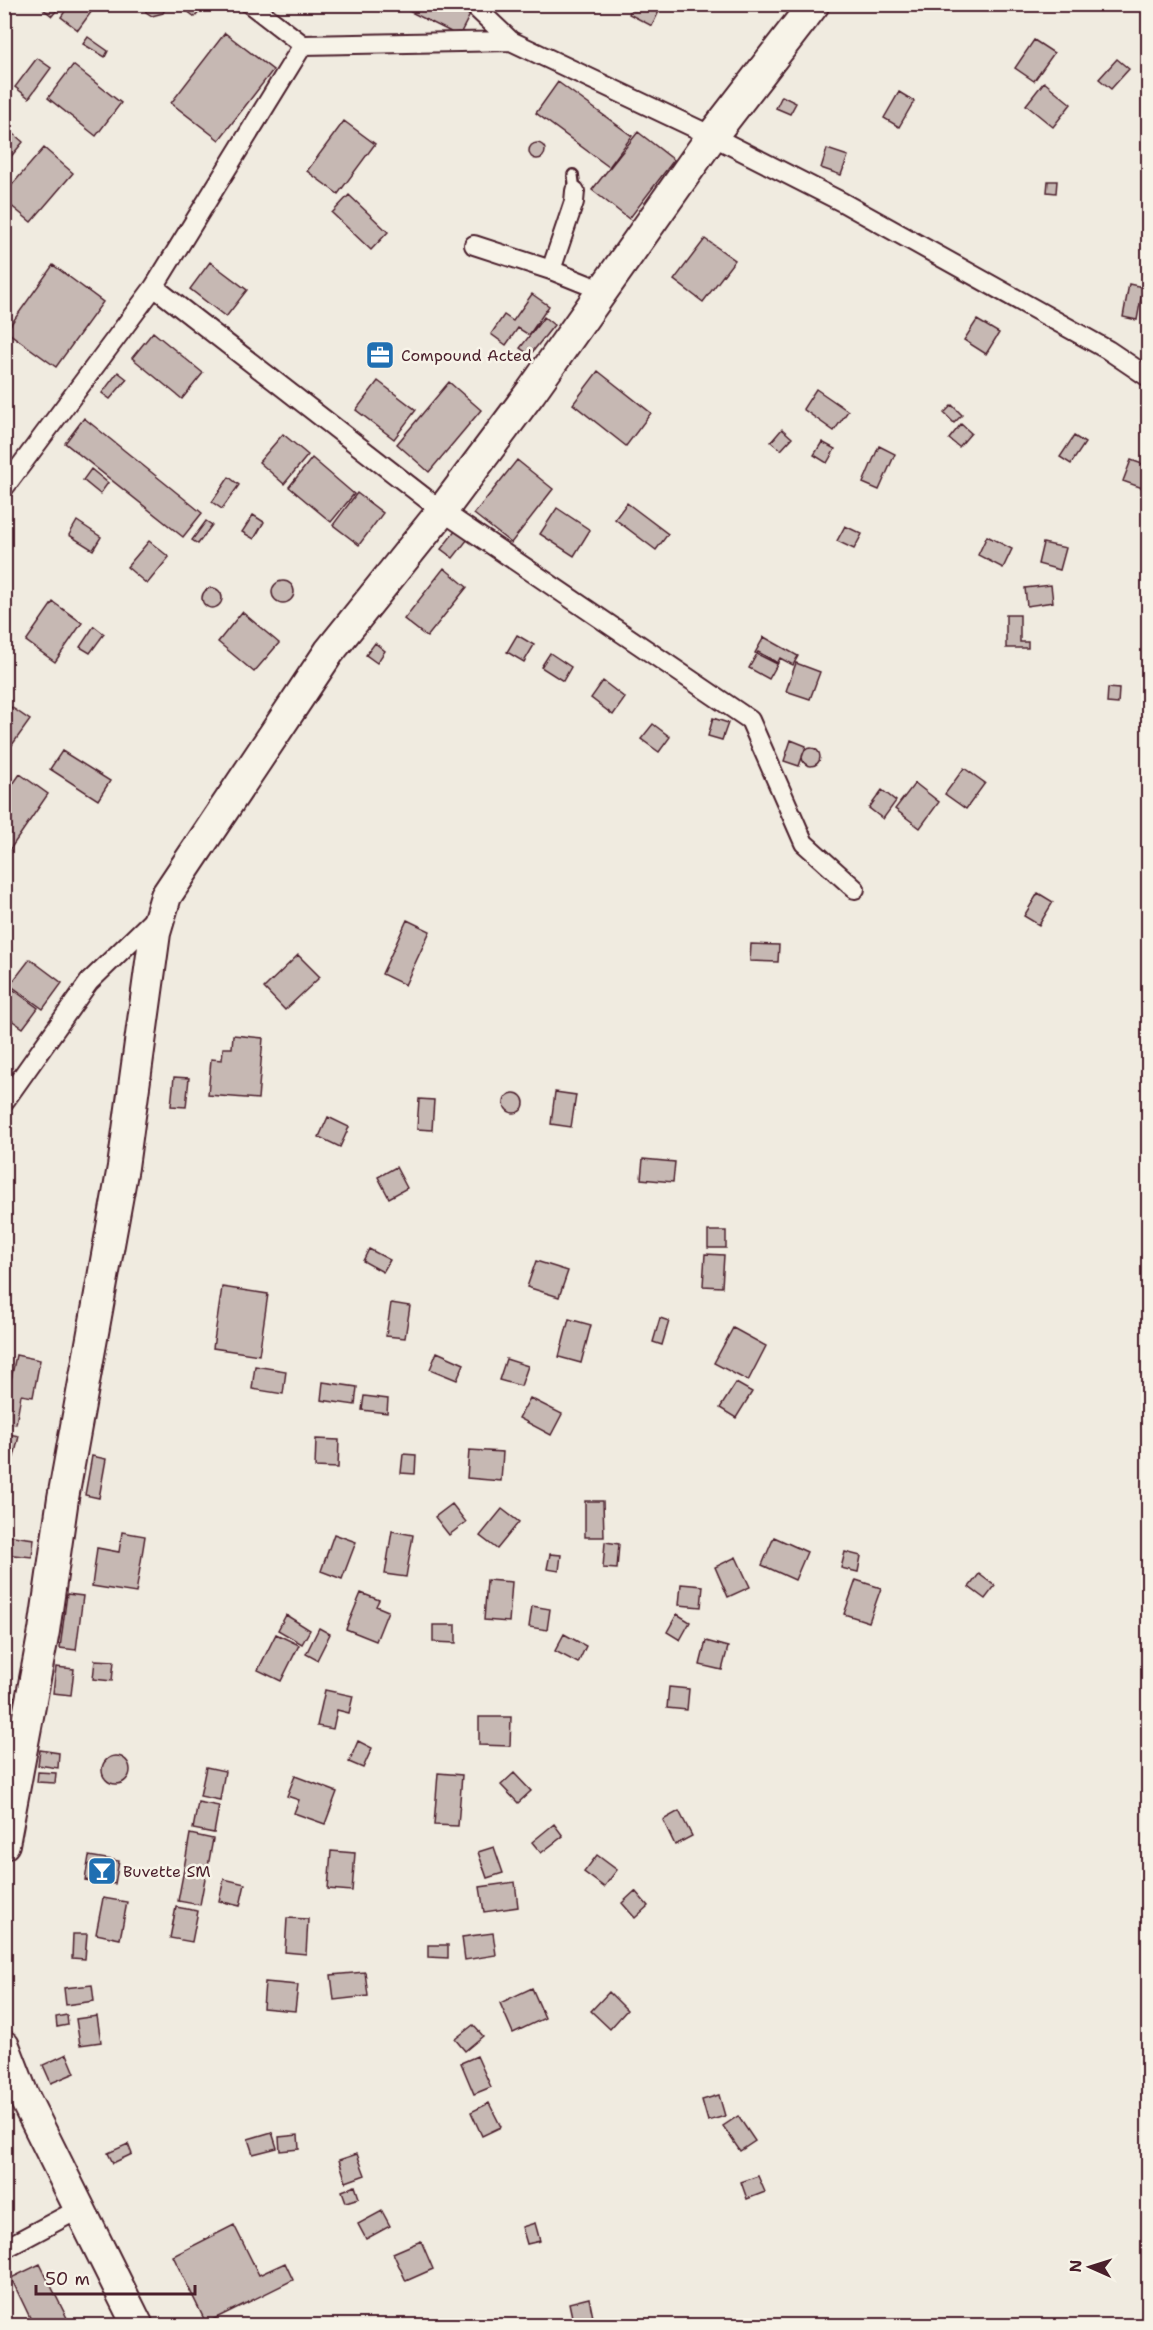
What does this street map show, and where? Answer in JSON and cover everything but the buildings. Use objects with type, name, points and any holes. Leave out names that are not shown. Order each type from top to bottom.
[{"type":"main road","points":[[4,1844],[44,1631],[63,1498],[123,1167],[159,914],[172,887],[329,652],[442,511],[603,291],[712,136],[814,4]]},
{"type":"main road","points":[[4,2046],[23,2095],[138,2325]]},
{"type":"street","points":[[250,4],[303,45],[511,41]]},
{"type":"street","points":[[472,4],[511,41],[712,136],[842,202],[1108,350],[1149,377]]},
{"type":"street","points":[[4,488],[154,287],[303,45]]},
{"type":"street","points":[[551,270],[574,202],[574,183]]},
{"type":"street","points":[[474,245],[551,270],[603,291]]},
{"type":"street","points":[[154,287],[442,511],[750,720],[804,843],[855,889]]},
{"type":"street","points":[[4,1102],[89,982],[159,914]]},
{"type":"street","points":[[4,2249],[79,2209]]},
{"type":"place","name":"Compound Acted","points":[[380,355]]},
{"type":"place","name":"Buvette SM","points":[[102,1871]]}]
